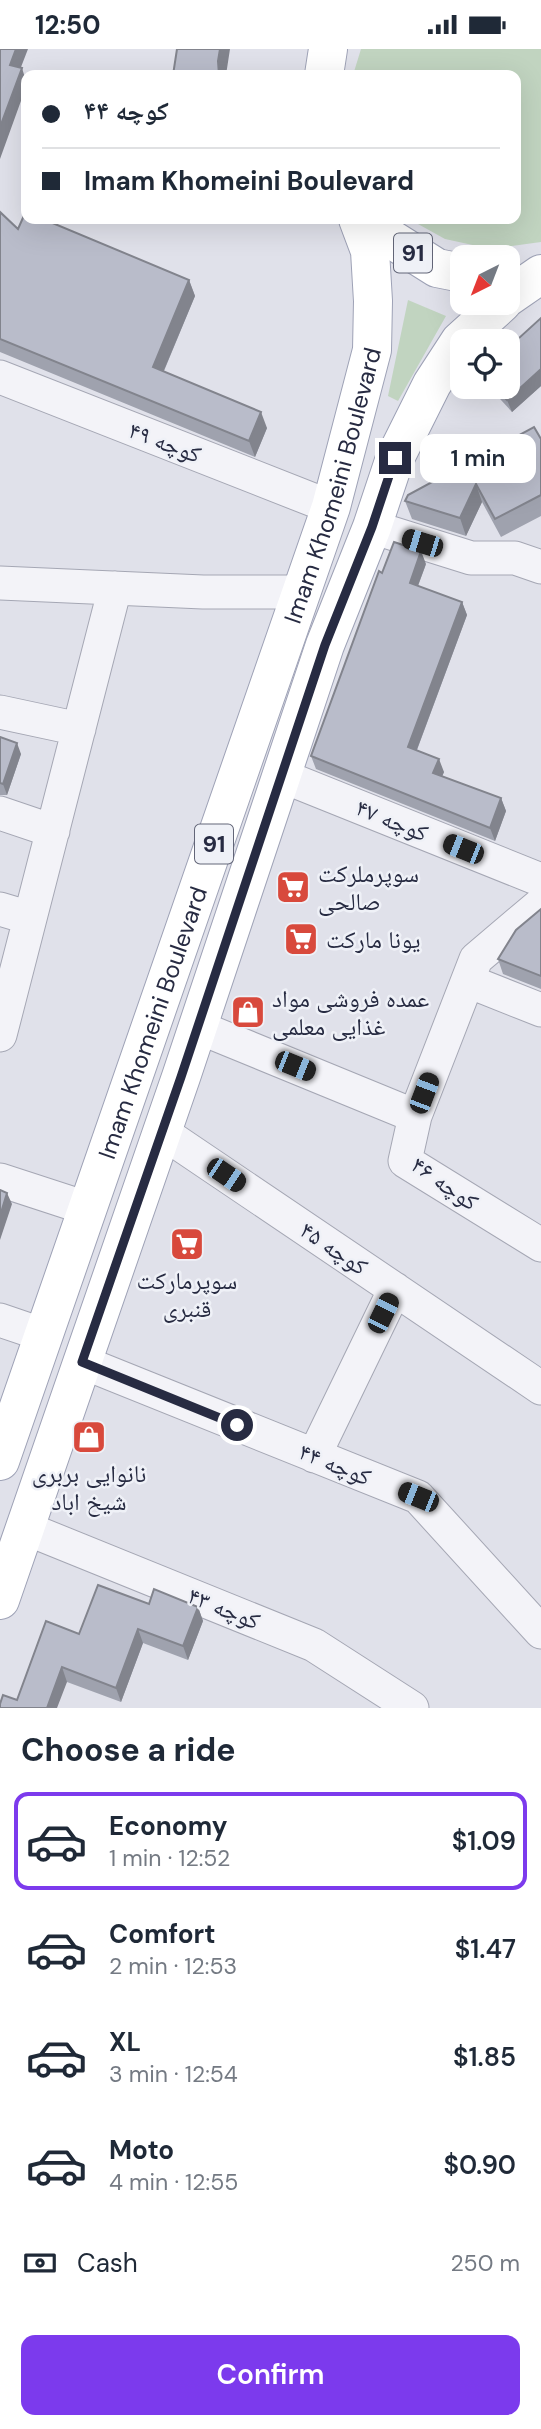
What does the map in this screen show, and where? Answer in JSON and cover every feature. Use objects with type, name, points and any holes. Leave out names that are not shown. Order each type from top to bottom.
[{"type":"main road","points":[[325,70],[328,49]]},
{"type":"main road","name":"Imam Khomeini Boulevard","points":[[0,1461],[331,507],[372,350],[370,251],[360,224]]},
{"type":"main road","name":"91","points":[[376,224],[391,239],[437,268],[450,271]]},
{"type":"main road","points":[[520,275],[541,274]]},
{"type":"main road","points":[[520,289],[541,274]]},
{"type":"main road","name":"Imam Khomeini Boulevard","points":[[0,1600],[198,1027],[325,645],[372,527],[395,458],[432,384],[460,341],[489,315]]},
{"type":"street","name":"کوچه ۴۹","points":[[0,377],[331,507]]},
{"type":"street","points":[[372,527],[471,558],[514,558],[541,567]]},
{"type":"street","points":[[3,575],[115,588],[302,592]]},
{"type":"street","points":[[2,1018],[15,914],[52,831],[115,588]]},
{"type":"street","points":[[0,712],[79,729]]},
{"type":"street","name":"کوچه ۴۷","points":[[282,776],[541,880]]},
{"type":"street","points":[[0,813],[52,831]]},
{"type":"street","points":[[415,1116],[476,959],[541,904]]},
{"type":"street","points":[[468,981],[541,1010]]},
{"type":"street","name":"کوچه ۴۶","points":[[198,1027],[415,1116],[405,1161],[541,1245]]},
{"type":"street","name":"کوچه ۴۵","points":[[162,1132],[541,1388]]},
{"type":"street","points":[[0,1180],[86,1208]]},
{"type":"street","points":[[314,1456],[395,1289]]},
{"type":"street","points":[[0,1320],[44,1335]]},
{"type":"street","name":"کوچه ۴۴","points":[[82,1362],[418,1497],[541,1632]]},
{"type":"street","name":"کوچه ۴۳","points":[[25,1528],[314,1644],[412,1708]]},
{"type":"green space","points":[[361,49],[541,49],[541,242],[473,245],[445,239],[418,224],[521,224],[521,70],[355,70]]},
{"type":"green space","points":[[408,300],[446,316],[398,401],[388,396]]},
{"type":"building","points":[[0,49],[16,49],[10,65],[22,68],[0,127]]},
{"type":"building","points":[[177,49],[220,49],[219,70],[174,70]]},
{"type":"building","points":[[0,212],[18,229],[21,222],[55,224],[189,280],[153,367],[261,412],[249,441],[0,339]]},
{"type":"building","points":[[541,318],[541,369],[520,388],[520,337]]},
{"type":"building","points":[[534,427],[541,439],[541,495],[495,519],[476,484],[460,518],[405,501],[408,495]]},
{"type":"building","points":[[394,542],[421,551],[410,583],[462,602],[408,747],[439,759],[433,773],[501,798],[490,828],[311,756],[379,571],[382,573]]},
{"type":"building","points":[[0,737],[17,743],[3,784],[0,783]]},
{"type":"building","points":[[541,909],[541,976],[498,959],[516,930]]},
{"type":"building","points":[[0,1190],[7,1193],[0,1216]]},
{"type":"building","points":[[98,1585],[149,1604],[154,1589],[198,1607],[183,1646],[138,1629],[116,1688],[62,1667],[47,1708],[0,1708],[3,1695],[17,1700],[46,1621],[79,1634]]},
{"type":"place","name":"سوپرملرکت صالحی","points":[[293,887]]},
{"type":"place","name":"یونا مارکت","points":[[301,939]]},
{"type":"place","name":"عمده فروشی مواد غذایی معلمی","points":[[248,1012]]},
{"type":"place","name":"سوپرمارکت قنبری","points":[[187,1244]]},
{"type":"place","name":"نانوایی بربری شیخ اباد","points":[[89,1437]]},
{"type":"route","points":[[237,1425],[82,1362],[181,1077],[325,645],[372,527],[395,458]]}]
